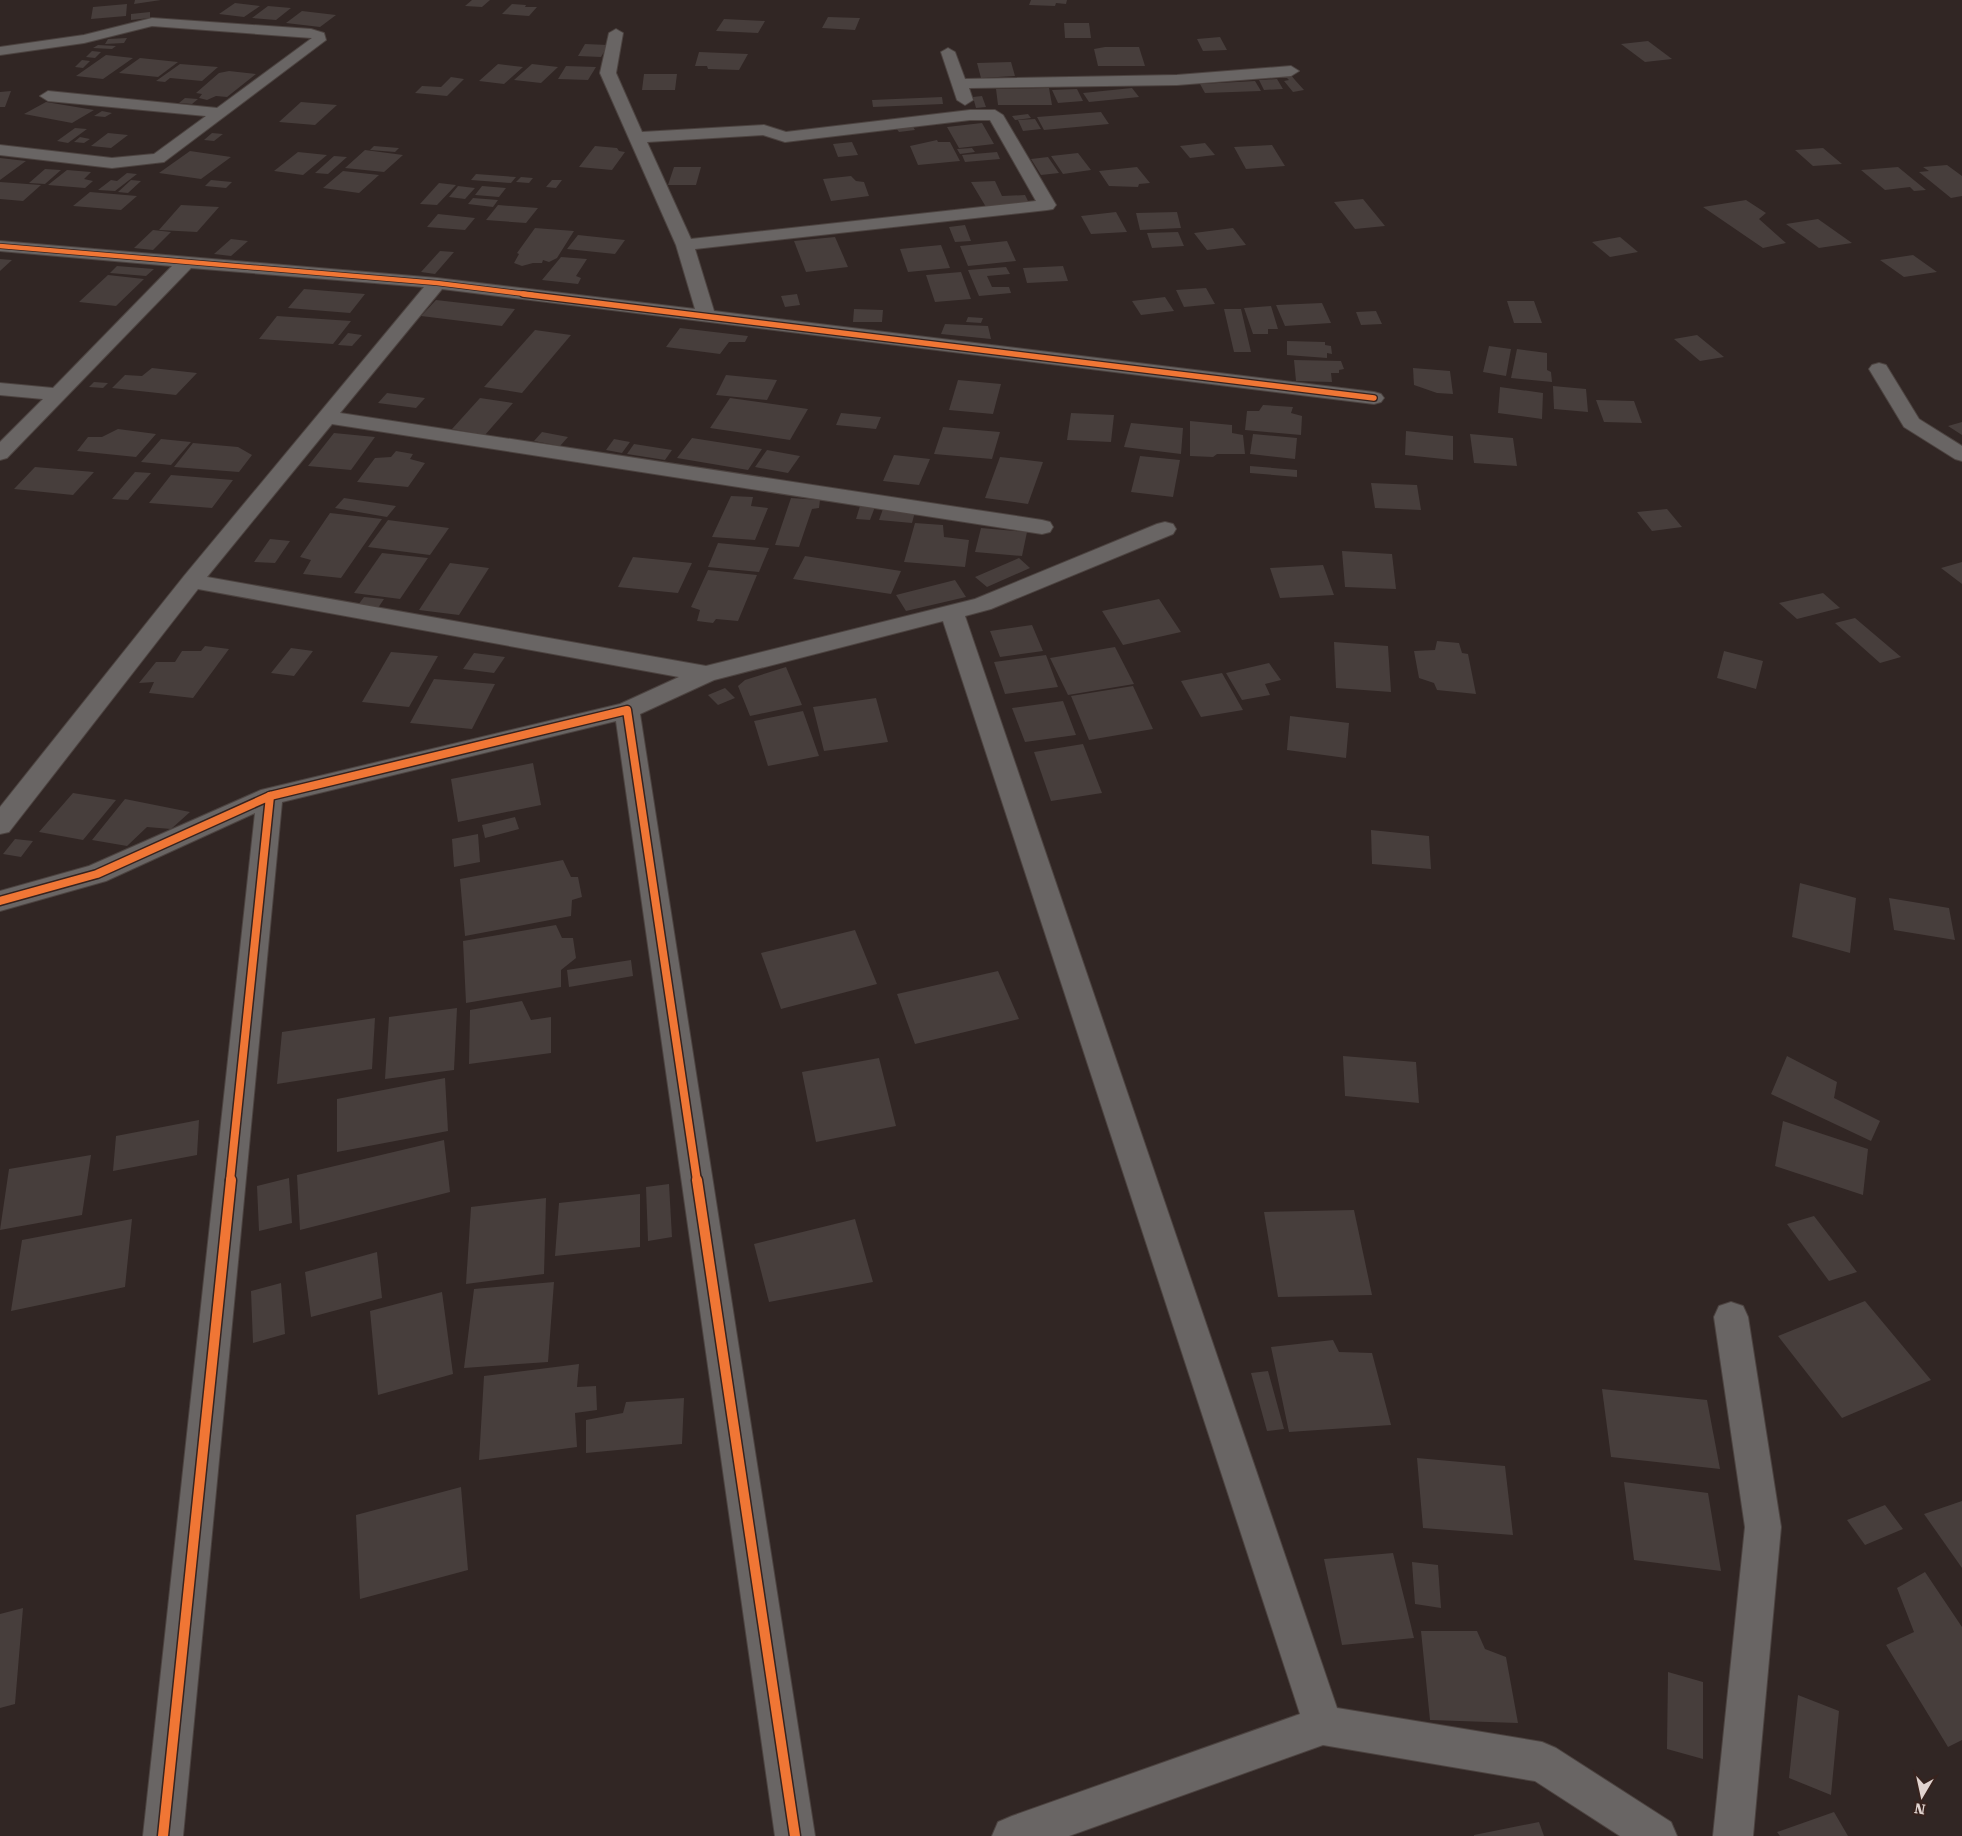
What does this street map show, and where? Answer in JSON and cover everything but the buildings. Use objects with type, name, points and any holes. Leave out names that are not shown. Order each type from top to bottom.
[{"type":"street","points":[[0,51],[84,39],[152,22],[311,33],[319,36],[320,40],[158,159],[112,163],[0,150]]},
{"type":"street","points":[[616,33],[608,73],[685,245],[706,316]]},
{"type":"street","points":[[948,52],[970,116]]},
{"type":"street","points":[[959,84],[1177,80],[1291,71]]},
{"type":"street","points":[[48,96],[219,114]]},
{"type":"street","points":[[638,140],[645,136],[764,130],[785,137],[970,116],[995,115],[1047,205],[685,245]]},
{"type":"street","points":[[0,246],[436,283],[1374,398]]},
{"type":"street","points":[[0,454],[186,262]]},
{"type":"street","points":[[0,825],[192,581],[436,283]]},
{"type":"street","points":[[1879,369],[1911,423],[1962,455]]},
{"type":"street","points":[[0,389],[58,394]]},
{"type":"street","points":[[325,417],[1042,527]]},
{"type":"street","points":[[0,901],[97,874],[270,796],[627,710],[706,674],[983,604],[1165,529]]},
{"type":"street","points":[[192,581],[706,674]]},
{"type":"street","points":[[952,612],[1323,1725]]},
{"type":"street","points":[[627,710],[795,1836]]},
{"type":"street","points":[[163,1836],[270,796]]},
{"type":"street","points":[[1730,1316],[1763,1527],[1734,1836]]},
{"type":"street","points":[[1012,1836],[1323,1725],[1542,1762],[1657,1836]]},
{"type":"cycle path","points":[[0,246],[437,283],[1374,398]]},
{"type":"cycle path","points":[[270,796],[627,710],[795,1836]]},
{"type":"cycle path","points":[[0,901],[97,874],[270,796],[163,1836]]}]
